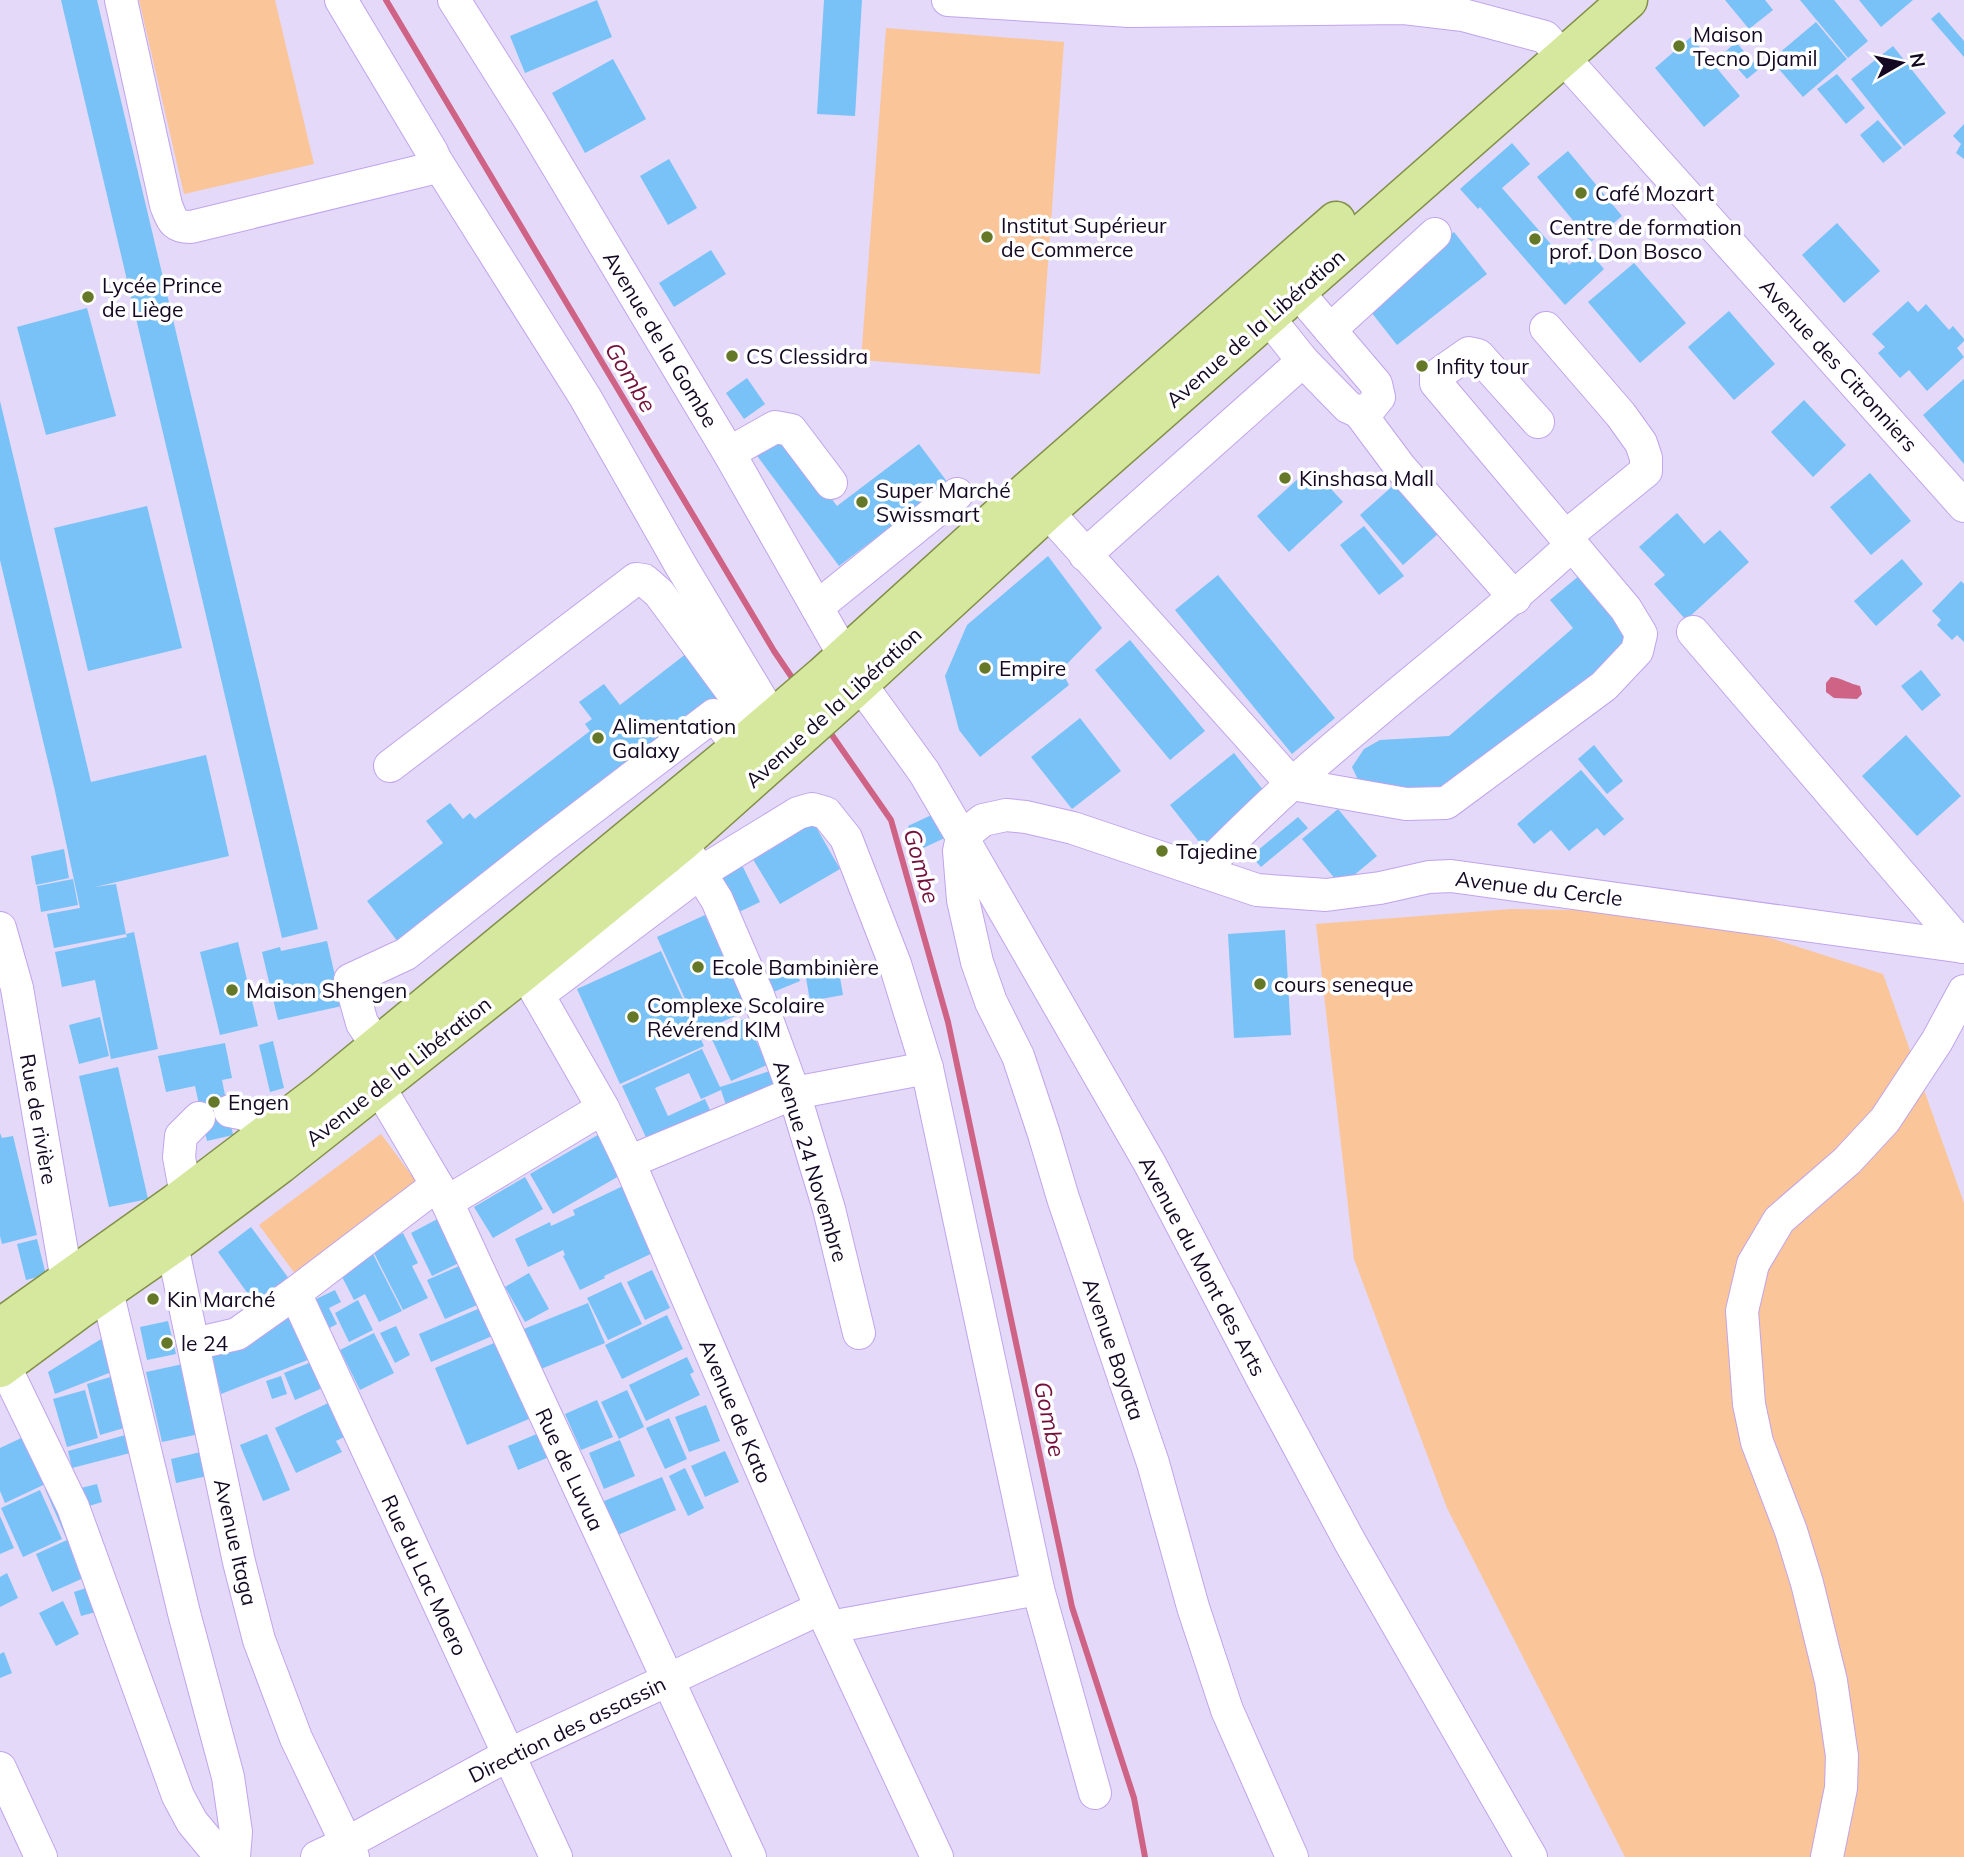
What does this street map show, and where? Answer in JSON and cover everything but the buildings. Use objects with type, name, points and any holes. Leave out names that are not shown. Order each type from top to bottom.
[{"type":"main road","name":"Avenue de la Libération","points":[[2,1367],[271,1132],[770,730],[842,679],[1047,511],[1297,291],[1554,46],[1587,0]]},
{"type":"main road","name":"Avenue de la Libération","points":[[842,679],[1013,504],[1554,46],[1628,0]]},
{"type":"main road","name":"Avenue de la Libération","points":[[173,1218],[379,1087],[531,983],[691,857],[770,730]]},
{"type":"main road","name":"Avenue de la Libération","points":[[0,1328],[84,1294]]},
{"type":"street","points":[[121,0],[166,205],[172,220],[181,227],[191,227],[425,170],[432,166],[435,159]]},
{"type":"street","points":[[341,0],[435,159],[585,397],[770,730]]},
{"type":"street","name":"Avenue de la Gombe","points":[[454,0],[538,133],[729,453],[817,607],[842,679]]},
{"type":"street","points":[[948,0],[1130,6],[1404,8],[1463,15],[1554,46]]},
{"type":"street","name":"Avenue des Citronniers","points":[[1554,46],[1964,506]]},
{"type":"street","points":[[1330,330],[1435,234]]},
{"type":"street","points":[[1297,291],[1377,384],[1378,397],[1370,408],[1359,412]]},
{"type":"street","points":[[1268,317],[1303,360],[1348,407],[1359,412],[1400,467],[1515,598]]},
{"type":"street","points":[[1201,871],[1292,784],[1515,598],[1569,541],[1646,471],[1646,458],[1641,443],[1546,328]]},
{"type":"street","points":[[1047,511],[1292,784],[1406,804],[1446,803],[1604,686],[1637,651],[1641,634],[1626,609],[1436,383],[1436,376],[1469,353],[1478,355],[1538,422]]},
{"type":"street","points":[[1085,555],[1303,360]]},
{"type":"street","points":[[729,453],[775,427],[791,430],[831,483]]},
{"type":"street","points":[[817,607],[957,494]]},
{"type":"street","points":[[390,766],[636,579],[644,580],[659,593],[770,730]]},
{"type":"street","points":[[1693,632],[1964,947]]},
{"type":"street","name":"Avenue du Mont des Arts","points":[[842,679],[924,772],[1150,1164],[1350,1542],[1531,1857]]},
{"type":"street","points":[[378,1047],[362,1023],[349,980],[406,954],[714,715],[770,730]]},
{"type":"street","points":[[691,857],[812,809],[826,813],[846,838],[895,964],[927,1068],[1038,1589],[1095,1793]]},
{"type":"street","name":"Avenue du Cercle","points":[[962,837],[983,820],[994,816],[1026,817],[1073,828],[1257,890],[1326,895],[1380,888],[1429,877],[1451,876],[1964,947]]},
{"type":"street","name":"Avenue Boyata","points":[[962,837],[959,851],[962,890],[977,962],[991,1002],[1017,1056],[1044,1134],[1063,1199],[1153,1463],[1193,1607],[1227,1710],[1292,1857]]},
{"type":"street","name":"Avenue 24 Novembre","points":[[691,857],[717,900],[758,995],[794,1093],[829,1209],[859,1333]]},
{"type":"street","name":"Rue de rivière","points":[[0,928],[8,990],[84,1294],[180,1599],[228,1777],[236,1832],[234,1857]]},
{"type":"street","name":"Avenue de Kato","points":[[531,983],[603,1108],[629,1161],[826,1618],[937,1857]]},
{"type":"street","points":[[1827,1857],[1841,1788],[1842,1756],[1831,1681],[1796,1544],[1757,1442],[1749,1404],[1742,1311],[1753,1264],[1779,1220],[1847,1161],[1885,1120],[1937,1041],[1964,991]]},
{"type":"street","points":[[629,1161],[794,1093],[927,1068]]},
{"type":"street","name":"Rue de Luvua","points":[[379,1087],[442,1194],[750,1857]]},
{"type":"street","points":[[194,1344],[237,1334],[442,1194],[603,1108]]},
{"type":"street","points":[[230,1111],[245,1114],[271,1132]]},
{"type":"street","name":"Avenue Itaga","points":[[199,1118],[181,1136],[173,1218],[194,1344],[239,1562],[259,1640],[296,1738],[350,1850]]},
{"type":"street","name":"Rue du Lac Moero","points":[[295,1293],[556,1857]]},
{"type":"street","points":[[2,1367],[73,1507],[178,1796],[192,1822],[212,1846],[228,1857]]},
{"type":"street","name":"Direction des assassin","points":[[317,1857],[350,1850],[508,1755],[668,1679],[826,1618],[1038,1589]]},
{"type":"street","points":[[0,1768],[41,1857]]},
{"type":"shaded area","points":[[139,0],[275,0],[314,164],[184,194]]},
{"type":"shaded area","points":[[886,28],[1064,42],[1040,374],[861,360]]},
{"type":"shaded area","points":[[1831,677],[1860,686],[1862,694],[1857,699],[1834,698],[1826,692],[1826,683]]},
{"type":"shaded area","points":[[1511,909],[1689,912],[1883,974],[1964,1203],[1964,1857],[1625,1857],[1447,1508],[1354,1259],[1316,924]]},
{"type":"shaded area","points":[[381,1134],[421,1188],[299,1279],[259,1225]]},
{"type":"waterway","name":"Gombe","points":[[386,0],[795,682]]},
{"type":"waterway","name":"Gombe","points":[[827,728],[891,820],[948,1022],[1072,1607],[1134,1798],[1145,1857]]},
{"type":"place","name":"Maison Tecno Djamil","points":[[1679,46]]},
{"type":"place","name":"Café Mozart","points":[[1581,193]]},
{"type":"place","name":"Institut Supérieur de Commerce","points":[[987,237]]},
{"type":"place","name":"Centre de formation prof. Don Bosco","points":[[1535,239]]},
{"type":"place","name":"Lycée Prince de Liège","points":[[88,297]]},
{"type":"place","name":"CS Clessidra","points":[[732,356]]},
{"type":"place","name":"Infity tour","points":[[1422,366]]},
{"type":"place","name":"Kinshasa Mall","points":[[1285,478]]},
{"type":"place","name":"Super Marché Swissmart","points":[[862,502]]},
{"type":"place","name":"Empire","points":[[985,668]]},
{"type":"place","name":"Alimentation Galaxy","points":[[598,738]]},
{"type":"place","name":"Tajedine","points":[[1162,851]]},
{"type":"place","name":"Ecole Bambinière","points":[[698,967]]},
{"type":"place","name":"cours seneque","points":[[1260,984]]},
{"type":"place","name":"Maison Shengen","points":[[232,990]]},
{"type":"place","name":"Complexe Scolaire Révérend KIM","points":[[633,1017]]},
{"type":"place","name":"Engen","points":[[214,1102]]},
{"type":"place","name":"Kin Marché","points":[[153,1299]]},
{"type":"place","name":"le 24","points":[[167,1343]]}]
